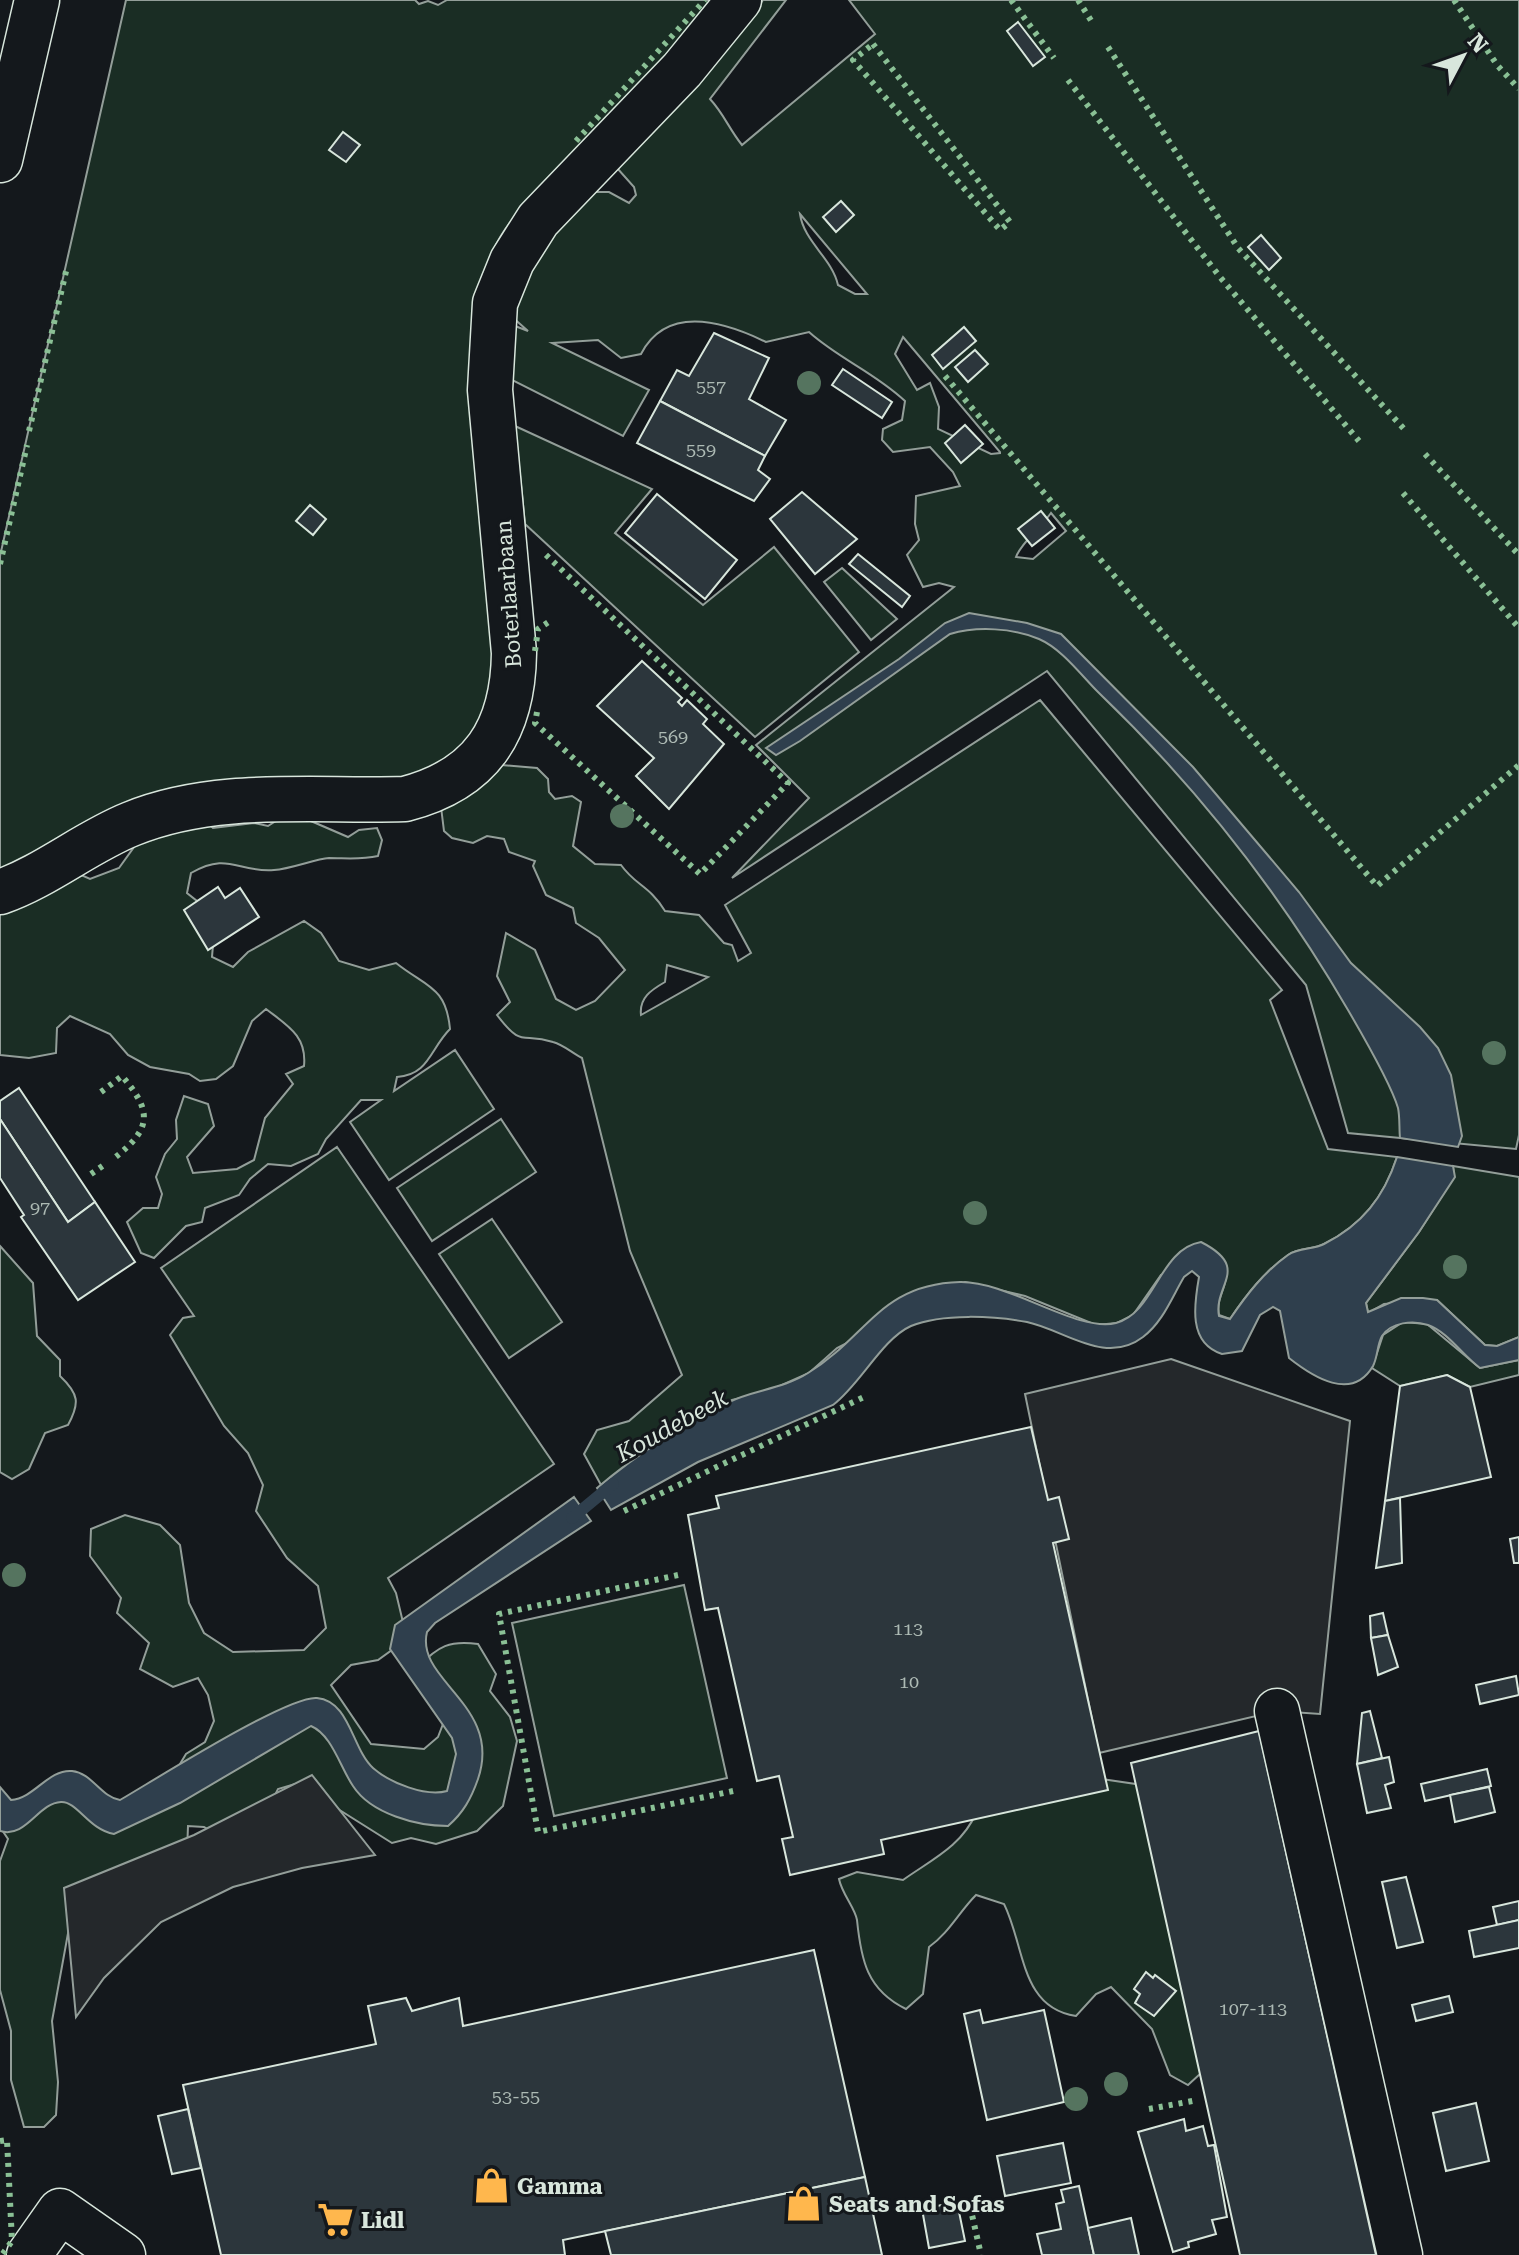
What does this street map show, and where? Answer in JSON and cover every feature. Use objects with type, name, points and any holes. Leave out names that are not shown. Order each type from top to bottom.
[{"type":"street","points":[[0,160],[37,0]]},
{"type":"street","name":"Boterlaarbaan","points":[[0,892],[131,823],[175,810],[222,802],[405,799],[434,792],[462,775],[497,738],[514,688],[514,653],[490,390],[495,303],[512,261],[538,220],[682,70],[739,0]]},
{"type":"street","points":[[1277,1711],[1400,2255]]},
{"type":"street","points":[[29,2255],[60,2211],[123,2255]]},
{"type":"green space","points":[[126,0],[415,0],[419,4],[428,1],[438,5],[447,0],[716,0],[589,147],[510,222],[492,254],[481,291],[473,369],[477,450],[500,627],[501,670],[494,710],[477,741],[442,769],[385,787],[179,791],[133,818],[96,830],[75,858],[81,875],[90,879],[119,868],[134,847],[138,829],[164,807],[184,801],[213,828],[254,823],[268,826],[290,812],[348,837],[359,830],[377,828],[382,840],[378,856],[329,858],[274,870],[224,863],[191,873],[187,893],[206,908],[218,909],[221,924],[214,933],[212,957],[233,967],[248,952],[304,921],[321,933],[339,961],[369,970],[396,963],[439,996],[448,1015],[450,1029],[423,1066],[408,1075],[397,1077],[394,1091],[455,1050],[494,1109],[389,1180],[350,1122],[381,1100],[361,1100],[326,1139],[318,1154],[291,1166],[268,1164],[250,1179],[239,1195],[205,1208],[202,1222],[186,1226],[154,1258],[141,1253],[127,1222],[143,1208],[158,1208],[162,1194],[156,1177],[165,1154],[177,1139],[176,1120],[184,1096],[208,1104],[214,1126],[187,1157],[193,1173],[237,1169],[254,1160],[265,1118],[293,1084],[286,1074],[304,1066],[304,1056],[299,1039],[266,1009],[252,1021],[233,1066],[216,1079],[200,1081],[189,1074],[150,1067],[128,1055],[110,1034],[70,1016],[57,1028],[56,1053],[29,1058],[0,1055],[0,556]]},
{"type":"green space","points":[[763,0],[786,0],[710,99],[742,145],[875,34],[849,0],[1519,0],[1519,1135],[1516,1149],[1348,1133],[1306,985],[1047,671],[732,878],[809,798],[756,745],[954,587],[939,583],[923,587],[907,555],[919,540],[915,524],[916,496],[960,486],[953,472],[930,447],[893,452],[882,440],[883,429],[902,420],[905,401],[809,332],[766,342],[733,328],[698,322],[681,323],[666,328],[652,338],[641,354],[621,358],[598,340],[552,343],[649,390],[623,436],[508,378],[515,326],[528,331],[511,316],[504,266],[583,192],[609,192],[629,203],[636,195],[634,187],[617,168],[687,93]],"holes":[[[800,214],[867,294],[855,294],[838,285],[830,266],[807,233]],[[903,337],[1000,453],[991,454],[938,429],[939,407],[930,383],[917,390],[895,354]],[[1051,513],[1066,531],[1033,559],[1016,557]]]},
{"type":"green space","points":[[515,426],[652,489],[615,533],[703,605],[774,547],[859,652],[755,737],[525,524]]},
{"type":"green space","points":[[842,568],[897,619],[871,640],[824,582]]},
{"type":"green space","points":[[1040,700],[1282,990],[1270,1000],[1328,1149],[1397,1157],[1392,1171],[1378,1197],[1360,1219],[1324,1244],[1292,1252],[1279,1262],[1256,1284],[1230,1319],[1219,1315],[1218,1308],[1226,1277],[1225,1262],[1161,1275],[1133,1315],[1117,1323],[1096,1325],[1025,1296],[965,1282],[837,1348],[809,1373],[764,1393],[732,1400],[668,1436],[601,1485],[584,1454],[597,1430],[629,1421],[682,1375],[630,1251],[582,1058],[557,1043],[523,1038],[512,1032],[497,1015],[510,1002],[497,976],[506,933],[535,950],[556,999],[576,1010],[595,1001],[625,970],[599,938],[576,923],[573,908],[546,895],[533,866],[535,861],[509,852],[504,839],[487,836],[473,843],[452,838],[444,831],[441,807],[490,764],[537,768],[548,779],[549,792],[555,799],[572,796],[581,802],[573,846],[595,864],[621,865],[665,911],[699,915],[724,943],[732,945],[738,961],[751,953],[725,905]],"holes":[[[667,965],[708,977],[641,1015],[644,999],[665,982]]]},
{"type":"green space","points":[[501,1119],[536,1172],[432,1241],[397,1188]]},
{"type":"green space","points":[[337,1147],[554,1464],[388,1578],[396,1593],[407,1639],[378,1660],[351,1665],[331,1685],[371,1744],[424,1749],[438,1737],[446,1716],[418,1667],[445,1646],[478,1644],[496,1674],[490,1691],[510,1717],[517,1741],[503,1806],[477,1831],[436,1844],[411,1838],[392,1843],[338,1809],[314,1786],[295,1784],[278,1789],[270,1805],[229,1842],[204,1827],[188,1826],[187,1853],[71,1917],[52,2021],[58,2082],[56,2115],[44,2127],[24,2127],[11,2080],[11,2031],[0,1990],[0,1861],[8,1839],[0,1827],[49,1797],[118,1807],[174,1774],[186,1754],[205,1742],[214,1721],[208,1695],[198,1678],[173,1687],[140,1669],[149,1643],[117,1613],[121,1598],[90,1556],[91,1529],[125,1515],[160,1525],[180,1545],[189,1603],[204,1633],[233,1652],[304,1650],[326,1628],[318,1586],[287,1558],[256,1511],[263,1485],[248,1453],[224,1426],[170,1335],[183,1318],[194,1316],[161,1268]]},
{"type":"green space","points":[[1453,1166],[1519,1177],[1519,1337],[1497,1346],[1485,1345],[1437,1300],[1384,1304],[1368,1313],[1366,1303],[1419,1232],[1454,1177]]},
{"type":"green space","points":[[492,1219],[562,1322],[509,1358],[439,1254]]},
{"type":"green space","points":[[0,1246],[33,1283],[37,1336],[60,1360],[60,1376],[76,1399],[68,1425],[45,1433],[29,1469],[12,1479],[0,1472]]},
{"type":"green space","points":[[1403,1322],[1427,1324],[1480,1368],[1519,1360],[1519,1375],[1470,1387],[1447,1375],[1400,1386],[1372,1368],[1383,1335]]},
{"type":"green space","points":[[684,1585],[727,1778],[554,1816],[512,1623]]},
{"type":"green space","points":[[1095,1778],[1149,1786],[1212,2063],[1188,2085],[1170,2075],[1152,2029],[1111,1987],[1096,1994],[1076,2016],[1058,2011],[1044,2001],[1027,1973],[1004,1904],[976,1895],[929,1947],[923,1994],[906,2009],[882,1993],[868,1972],[856,1915],[839,1879],[857,1872],[903,1880],[963,1835],[976,1813]]},
{"type":"shaded area","points":[[1171,1359],[1350,1421],[1320,1714],[1277,1711],[1099,1753],[1025,1394]]},
{"type":"shaded area","points":[[312,1775],[375,1855],[302,1868],[233,1887],[161,1922],[104,1978],[76,2017],[64,1888],[194,1835]]},
{"type":"water","points":[[969,613],[1027,623],[1061,634],[1193,767],[1299,892],[1351,963],[1420,1027],[1438,1048],[1451,1075],[1462,1136],[1458,1147],[1400,1138],[1398,1108],[1376,1059],[1322,967],[1265,883],[1169,765],[1071,663],[1047,643],[1007,630],[983,629],[950,634],[800,741],[776,755],[766,748],[899,659],[945,623]]},
{"type":"water","points":[[1397,1157],[1453,1166],[1455,1177],[1366,1303],[1368,1312],[1401,1298],[1437,1300],[1485,1345],[1497,1346],[1519,1337],[1519,1360],[1480,1368],[1435,1328],[1422,1323],[1403,1323],[1382,1336],[1373,1366],[1364,1377],[1354,1383],[1332,1383],[1289,1358],[1280,1311],[1273,1307],[1260,1315],[1242,1351],[1222,1354],[1211,1349],[1198,1332],[1195,1311],[1199,1277],[1192,1271],[1184,1277],[1156,1324],[1129,1345],[1100,1347],[1041,1326],[1000,1318],[953,1317],[924,1322],[900,1332],[890,1341],[833,1405],[698,1462],[611,1510],[597,1488],[644,1452],[711,1411],[808,1373],[892,1302],[933,1285],[960,1282],[979,1284],[1082,1321],[1116,1323],[1140,1307],[1175,1256],[1201,1242],[1216,1251],[1228,1269],[1219,1316],[1230,1319],[1256,1284],[1292,1252],[1324,1244],[1360,1219],[1378,1197]]},
{"type":"water","points":[[574,1497],[591,1521],[435,1623],[427,1632],[427,1649],[433,1665],[470,1713],[479,1732],[482,1753],[478,1779],[472,1793],[462,1811],[448,1826],[409,1821],[371,1804],[353,1786],[325,1736],[311,1726],[180,1803],[114,1834],[97,1827],[73,1806],[61,1802],[45,1808],[17,1830],[0,1831],[0,1787],[11,1800],[20,1798],[56,1774],[72,1771],[85,1776],[107,1794],[120,1800],[251,1724],[279,1710],[317,1698],[328,1701],[344,1716],[366,1760],[380,1774],[419,1790],[447,1791],[456,1754],[452,1738],[390,1649],[395,1625]]},
{"type":"building","points":[[1018,22],[1045,57],[1033,66],[1007,31]]},
{"type":"building","points":[[343,132],[360,145],[346,162],[329,150]]},
{"type":"building","points":[[841,201],[854,215],[836,232],[823,217]]},
{"type":"building","points":[[1261,235],[1281,258],[1269,270],[1248,247]]},
{"type":"building","points":[[964,327],[976,341],[943,369],[932,355]]},
{"type":"building","points":[[714,333],[769,358],[749,399],[786,420],[765,456],[660,401],[677,370],[689,376]]},
{"type":"building","points":[[975,350],[988,364],[968,382],[955,367]]},
{"type":"building","points":[[843,369],[892,402],[882,418],[832,385]]},
{"type":"building","points":[[660,401],[765,456],[758,470],[770,479],[754,501],[637,443]]},
{"type":"building","points":[[965,425],[983,444],[961,463],[945,443]]},
{"type":"building","points":[[802,492],[857,539],[815,574],[770,519]]},
{"type":"building","points":[[657,494],[737,560],[705,599],[625,533]]},
{"type":"building","points":[[310,505],[326,519],[313,535],[296,521]]},
{"type":"building","points":[[1041,511],[1055,528],[1032,546],[1018,529]]},
{"type":"building","points":[[858,554],[910,596],[902,607],[849,564]]},
{"type":"building","points":[[642,661],[682,698],[678,702],[682,706],[687,700],[707,719],[703,724],[724,744],[669,809],[636,776],[654,758],[597,706]]},
{"type":"building","points":[[218,887],[225,898],[240,888],[259,917],[208,950],[184,910]]},
{"type":"building","points":[[19,1088],[95,1202],[68,1222],[0,1119],[0,1101]]},
{"type":"building","points":[[0,1119],[68,1222],[95,1202],[135,1262],[78,1300],[21,1217],[24,1215],[0,1178]]},
{"type":"building","points":[[1447,1375],[1470,1387],[1491,1477],[1385,1501],[1400,1386]]},
{"type":"building","points":[[1031,1427],[1048,1500],[1059,1497],[1069,1539],[1053,1543],[1108,1790],[881,1840],[884,1854],[790,1875],[782,1839],[793,1837],[779,1776],[757,1781],[718,1608],[705,1610],[688,1515],[719,1508],[716,1496]]},
{"type":"building","points":[[1400,1498],[1402,1563],[1376,1568],[1385,1501]]},
{"type":"building","points":[[1519,1537],[1519,1563],[1514,1563],[1510,1539]]},
{"type":"building","points":[[1383,1613],[1388,1635],[1371,1638],[1370,1616]]},
{"type":"building","points":[[1388,1635],[1398,1667],[1378,1675],[1371,1638]]},
{"type":"building","points":[[1516,1676],[1519,1695],[1480,1704],[1476,1685]]},
{"type":"building","points":[[1370,1711],[1382,1758],[1357,1764],[1362,1713]]},
{"type":"building","points":[[1259,1731],[1376,2255],[1240,2255],[1131,1763]]},
{"type":"building","points":[[1389,1757],[1394,1782],[1385,1785],[1391,1808],[1367,1813],[1357,1764]]},
{"type":"building","points":[[1487,1769],[1491,1786],[1425,1801],[1421,1784]]},
{"type":"building","points":[[1489,1787],[1495,1812],[1455,1822],[1450,1795]]},
{"type":"building","points":[[1406,1877],[1423,1942],[1397,1948],[1382,1882]]},
{"type":"building","points":[[1519,1901],[1519,1920],[1497,1925],[1493,1907]]},
{"type":"building","points":[[1519,1920],[1519,1948],[1474,1957],[1469,1931]]},
{"type":"building","points":[[814,1950],[865,2177],[563,2240],[565,2255],[221,2255],[183,2085],[376,2044],[368,2006],[406,1998],[412,2011],[459,1998],[463,2026]]},
{"type":"building","points":[[1146,1972],[1176,1991],[1154,2016],[1135,2003],[1140,1994],[1134,1989]]},
{"type":"building","points":[[1449,1996],[1453,2012],[1416,2021],[1412,2005]]},
{"type":"building","points":[[980,2010],[983,2023],[1044,2010],[1064,2102],[987,2120],[964,2014]]},
{"type":"building","points":[[1476,2103],[1489,2161],[1446,2171],[1433,2113]]},
{"type":"building","points":[[188,2109],[201,2168],[172,2174],[158,2116]]},
{"type":"building","points":[[1184,2119],[1186,2131],[1203,2126],[1208,2146],[1214,2145],[1227,2217],[1212,2220],[1216,2234],[1188,2242],[1189,2247],[1173,2252],[1138,2132]]},
{"type":"building","points":[[1063,2143],[1071,2183],[1005,2196],[997,2156]]},
{"type":"building","name":"Seats and Sofas","points":[[865,2177],[882,2255],[611,2255],[605,2231]]},
{"type":"building","points":[[1079,2186],[1094,2255],[1042,2255],[1037,2234],[1061,2229],[1056,2204],[1064,2202],[1061,2190]]},
{"type":"building","points":[[957,2202],[965,2241],[929,2248],[922,2209]]},
{"type":"building","points":[[1131,2218],[1139,2255],[1094,2255],[1088,2228]]},
{"type":"waterway","name":"Koudebeek","points":[[572,1518],[613,1484]]},
{"type":"hedge","points":[[576,141],[705,0]]},
{"type":"hedge","points":[[1011,0],[1054,58]]},
{"type":"hedge","points":[[1078,0],[1092,22]]},
{"type":"hedge","points":[[1454,0],[1497,65],[1519,89]]},
{"type":"hedge","points":[[873,44],[1010,222],[1000,230],[853,60],[873,44]]},
{"type":"hedge","points":[[1108,47],[1238,248],[1405,430]]},
{"type":"hedge","points":[[1068,80],[1220,277],[1359,441]]},
{"type":"hedge","points":[[29,431],[67,267]]},
{"type":"hedge","points":[[945,376],[1377,886],[1519,765]]},
{"type":"hedge","points":[[0,564],[27,445]]},
{"type":"hedge","points":[[1425,454],[1519,555]]},
{"type":"hedge","points":[[1403,493],[1519,628]]},
{"type":"hedge","points":[[537,712],[535,723],[700,874],[788,783],[545,554]]},
{"type":"hedge","points":[[535,651],[538,629],[550,621]]},
{"type":"hedge","points":[[101,1092],[122,1076],[143,1110],[141,1129],[113,1159]]},
{"type":"hedge","points":[[91,1174],[104,1165]]},
{"type":"hedge","points":[[624,1511],[866,1396]]},
{"type":"hedge","points":[[678,1575],[499,1614],[538,1832],[738,1790]]},
{"type":"hedge","points":[[1149,2109],[1198,2100]]},
{"type":"hedge","points":[[0,2141],[7,2140],[12,2241],[2,2255]]},
{"type":"hedge","points":[[970,2206],[981,2255]]},
{"type":"place","name":"Gamma","points":[[491,2186]]},
{"type":"place","name":"Seats and Sofas","points":[[803,2204]]},
{"type":"place","name":"Lidl","points":[[335,2220]]}]
